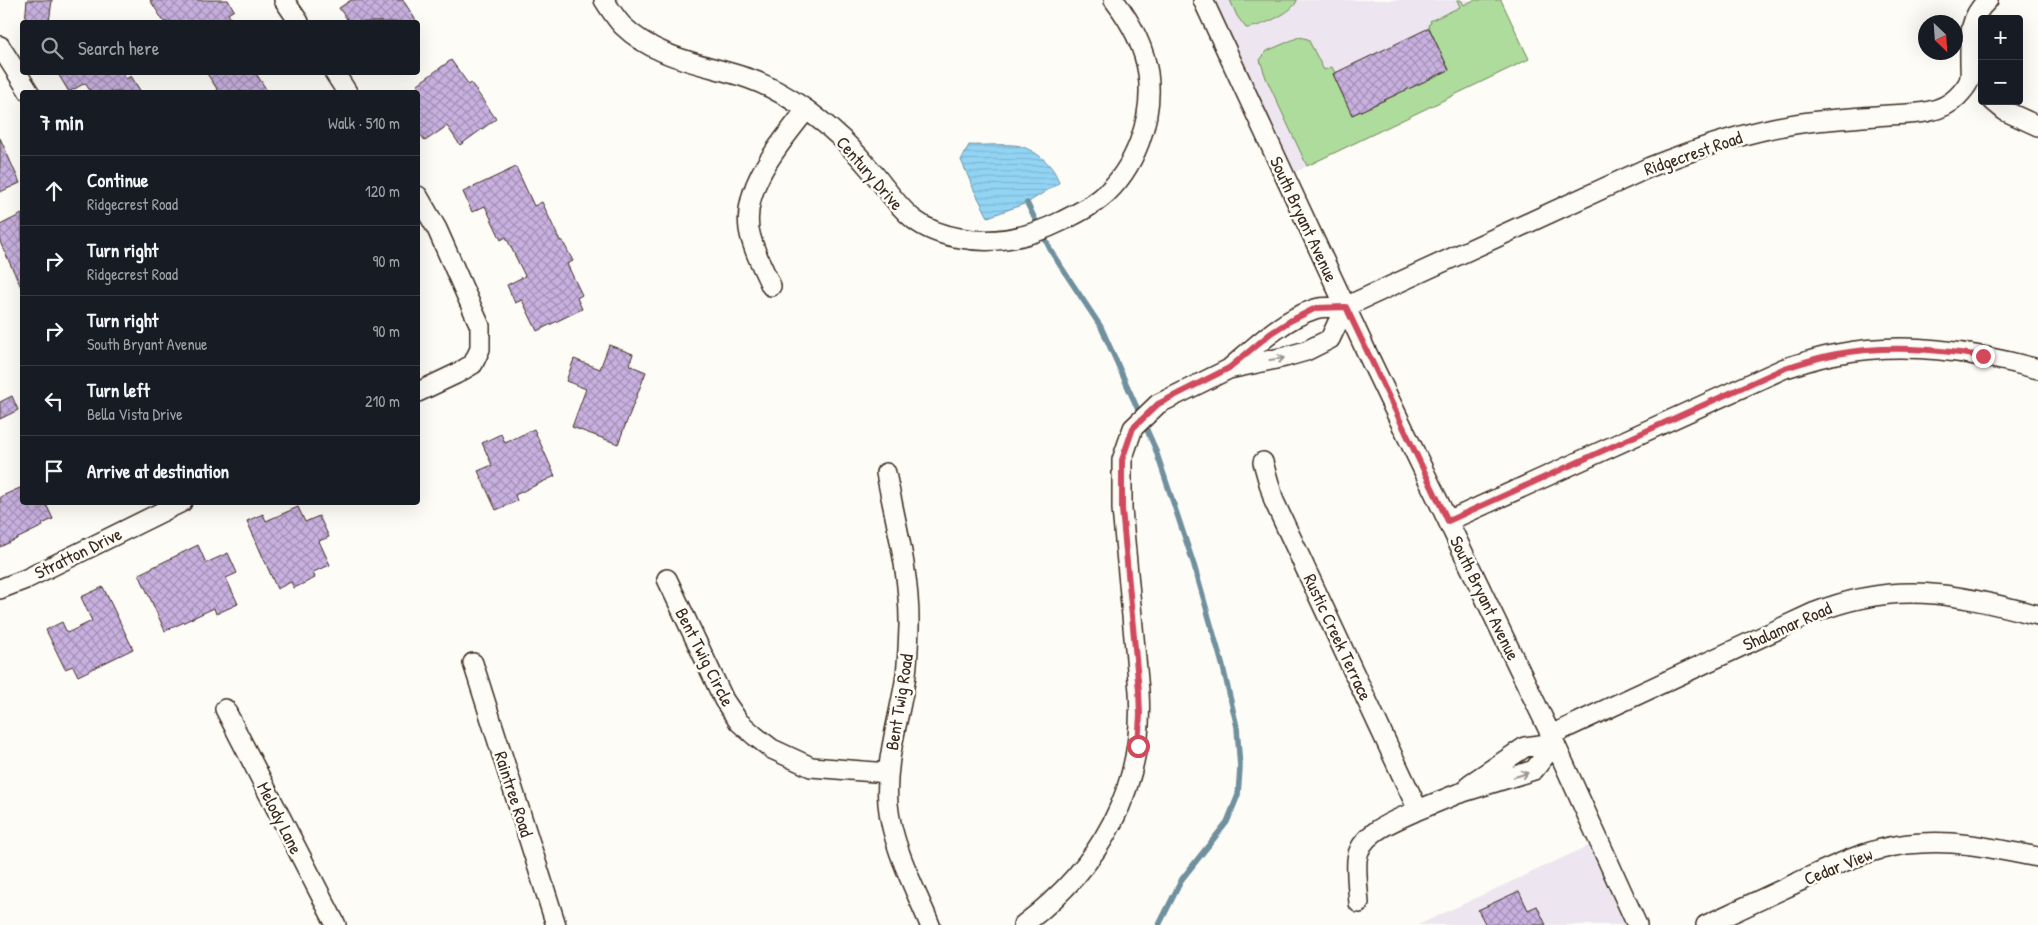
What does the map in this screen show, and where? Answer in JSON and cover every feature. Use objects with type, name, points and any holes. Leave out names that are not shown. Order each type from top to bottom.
[{"type":"street","points":[[284,0],[299,20]]},
{"type":"street","name":"Century Drive","points":[[604,0],[623,26],[656,49],[700,66],[752,80],[771,88],[806,110],[845,141],[874,174],[902,211],[918,224],[959,238],[991,242],[1022,237],[1052,226],[1086,208],[1101,198],[1128,169],[1138,145],[1148,99],[1148,74],[1143,52],[1126,16],[1114,0]]},
{"type":"street","name":"South Bryant Avenue","points":[[1203,0],[1346,307],[1553,739],[1637,925]]},
{"type":"street","name":"Ridgecrest Road","points":[[1023,925],[1066,889],[1097,851],[1125,793],[1138,746],[1140,707],[1122,509],[1122,460],[1133,428],[1158,404],[1229,368],[1271,333],[1316,308],[1346,307],[1677,156],[1726,140],[1774,128],[1846,118],[1914,114],[1941,108],[1975,87],[1970,36],[1972,22],[1978,8],[1988,0]]},
{"type":"street","points":[[0,46],[28,90]]},
{"type":"street","points":[[336,75],[346,90]]},
{"type":"street","points":[[1998,105],[2005,111],[2038,126]]},
{"type":"street","points":[[771,286],[749,230],[750,203],[757,184],[770,160],[806,110]]},
{"type":"street","points":[[420,199],[437,229],[480,326],[480,349],[472,364],[420,391]]},
{"type":"street","name":"Ridgecrest Road","points":[[1229,368],[1285,358],[1306,351],[1330,339],[1346,307]]},
{"type":"street","points":[[1448,521],[1785,368],[1836,354],[1884,348],[1932,348],[1983,356],[2038,369]]},
{"type":"street","name":"Rustic Creek Terrace","points":[[1263,462],[1274,501],[1418,810]]},
{"type":"street","name":"Bent Twig Road","points":[[886,473],[907,587],[909,627],[904,686],[888,773],[888,804],[897,846],[930,925]]},
{"type":"street","name":"Stratton Drive","points":[[0,589],[26,579],[176,505]]},
{"type":"street","name":"Bent Twig Circle","points":[[667,579],[724,700],[739,722],[754,736],[772,749],[811,767],[888,773]]},
{"type":"street","name":"Shalamar Road","points":[[1553,739],[1814,613],[1852,600],[1884,594],[1930,592],[1962,596],[2038,614]]},
{"type":"street","name":"Raintree Road","points":[[473,663],[556,925]]},
{"type":"street","name":"Melody Lane","points":[[225,709],[336,925]]},
{"type":"street","points":[[1359,903],[1357,858],[1366,839],[1385,826],[1457,794],[1525,747],[1553,739]]},
{"type":"street","name":"Cedar View","points":[[1706,925],[1843,861],[1878,849],[1938,842],[1968,844],[2038,857]]},
{"type":"shaded area","points":[[1203,0],[1501,0],[1529,59],[1285,177]]},
{"type":"shaded area","points":[[1599,841],[1637,925],[1418,925]]},
{"type":"green space","points":[[1230,0],[1297,0],[1295,5],[1283,14],[1259,25],[1246,28],[1237,16]]},
{"type":"green space","points":[[1457,0],[1461,0],[1464,5],[1474,0],[1501,0],[1529,59],[1307,166],[1266,78],[1260,60],[1267,51],[1299,37],[1308,39],[1324,70],[1332,67],[1335,73],[1333,74],[1352,115],[1398,94],[1379,52],[1404,91],[1449,70],[1428,25],[1431,23],[1430,21],[1460,7]]},
{"type":"water","points":[[969,145],[1009,145],[1026,148],[1039,155],[1049,165],[1059,183],[1027,203],[988,217],[961,160]]},
{"type":"building","points":[[27,0],[52,0],[49,20],[25,20]]},
{"type":"building","points":[[150,0],[228,0],[234,10],[228,14],[232,20],[163,20]]},
{"type":"building","points":[[351,0],[403,0],[416,20],[348,20],[339,8]]},
{"type":"building","points":[[1429,28],[1449,70],[1352,115],[1333,74]]},
{"type":"building","points":[[451,60],[469,85],[471,83],[496,119],[460,145],[447,126],[425,141],[420,134],[420,90],[418,90],[418,84]]},
{"type":"building","points":[[59,75],[124,75],[126,79],[131,76],[140,90],[90,90],[85,83],[73,90],[68,90]]},
{"type":"building","points":[[208,75],[257,75],[267,90],[218,90]]},
{"type":"building","points":[[0,138],[20,183],[0,192]]},
{"type":"building","points":[[516,167],[534,206],[542,202],[560,241],[562,240],[573,261],[567,264],[582,295],[577,298],[582,309],[537,331],[522,300],[515,303],[507,285],[525,276],[506,237],[501,240],[485,206],[472,212],[463,192]]},
{"type":"building","points":[[20,215],[20,285],[0,242],[0,225]]},
{"type":"building","points":[[609,345],[633,354],[629,365],[646,372],[618,444],[572,427],[586,389],[566,381],[574,359],[600,369]]},
{"type":"building","points":[[12,396],[18,410],[0,419],[0,402]]},
{"type":"building","points":[[534,429],[555,476],[515,495],[517,501],[496,510],[478,471],[492,465],[482,443],[501,434],[505,443]]},
{"type":"building","points":[[20,488],[20,505],[46,505],[53,519],[42,524],[43,526],[0,547],[0,497]]},
{"type":"building","points":[[298,507],[305,522],[319,516],[329,537],[319,541],[330,565],[313,572],[315,578],[294,588],[291,582],[277,589],[247,521],[263,514],[266,521]]},
{"type":"building","points":[[198,545],[206,563],[228,553],[237,573],[226,578],[238,604],[216,614],[214,608],[165,631],[139,574]]},
{"type":"building","points":[[103,587],[133,649],[78,676],[73,666],[65,669],[46,630],[62,622],[67,633],[92,621],[81,597]]},
{"type":"building","points":[[1519,891],[1528,910],[1537,906],[1546,925],[1486,925],[1478,910]]},
{"type":"waterway","points":[[1027,203],[1052,253],[1101,327],[1155,448],[1194,565],[1223,667],[1237,727],[1240,768],[1238,795],[1227,822],[1182,879],[1159,925]]},
{"type":"route","points":[[1138,746],[1139,691],[1122,509],[1122,460],[1133,428],[1158,404],[1229,368],[1271,333],[1316,308],[1346,307],[1448,521],[1785,368],[1836,354],[1884,348],[1932,348],[1983,356]]}]
